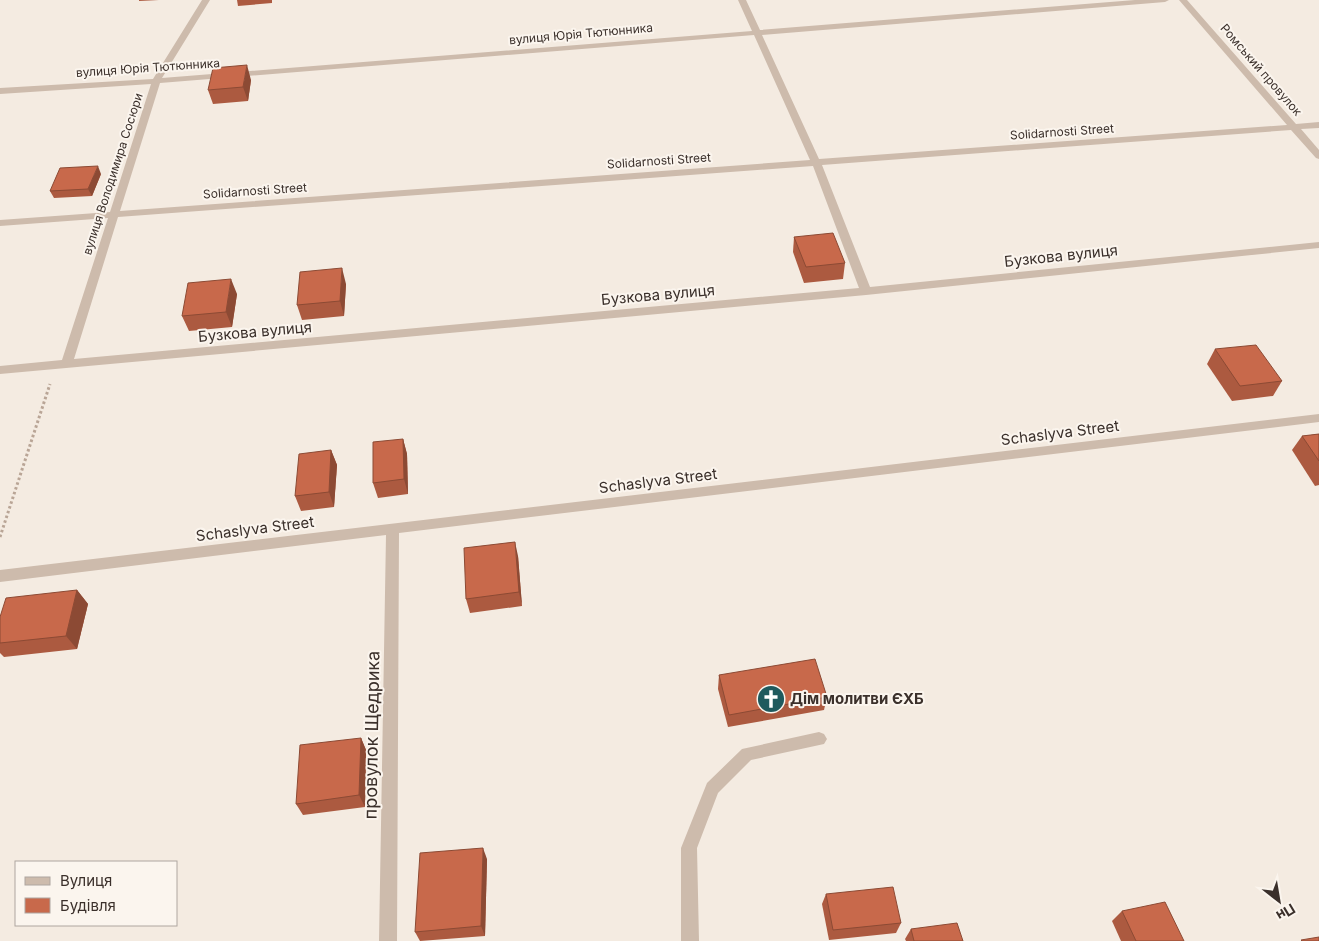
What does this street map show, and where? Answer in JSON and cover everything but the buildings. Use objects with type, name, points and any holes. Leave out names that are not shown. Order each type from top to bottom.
[{"type":"street","name":"вулиця Володимира Сосюри","points":[[66,365],[112,214],[156,81],[206,0]]},
{"type":"street","points":[[742,0],[816,162],[866,291]]},
{"type":"street","name":"вулиця Юрія Тютюнника","points":[[0,91],[156,81],[1165,0]]},
{"type":"street","name":"Ромський провулок","points":[[1183,0],[1319,156]]},
{"type":"street","name":"Solidarnosti Street","points":[[0,223],[1319,125]]},
{"type":"street","name":"Бузкова вулиця","points":[[0,370],[866,291],[1319,245]]},
{"type":"street","name":"Schaslyva Street","points":[[0,576],[1319,418]]},
{"type":"street","name":"провулок Щедрика","points":[[388,941],[393,529]]},
{"type":"street","points":[[690,941],[689,848],[712,788],[746,754],[819,739]]},
{"type":"path","points":[[0,537],[52,379],[66,365]]},
{"type":"place","name":"Дім молитви ЄХБ","points":[[771,699]]}]
